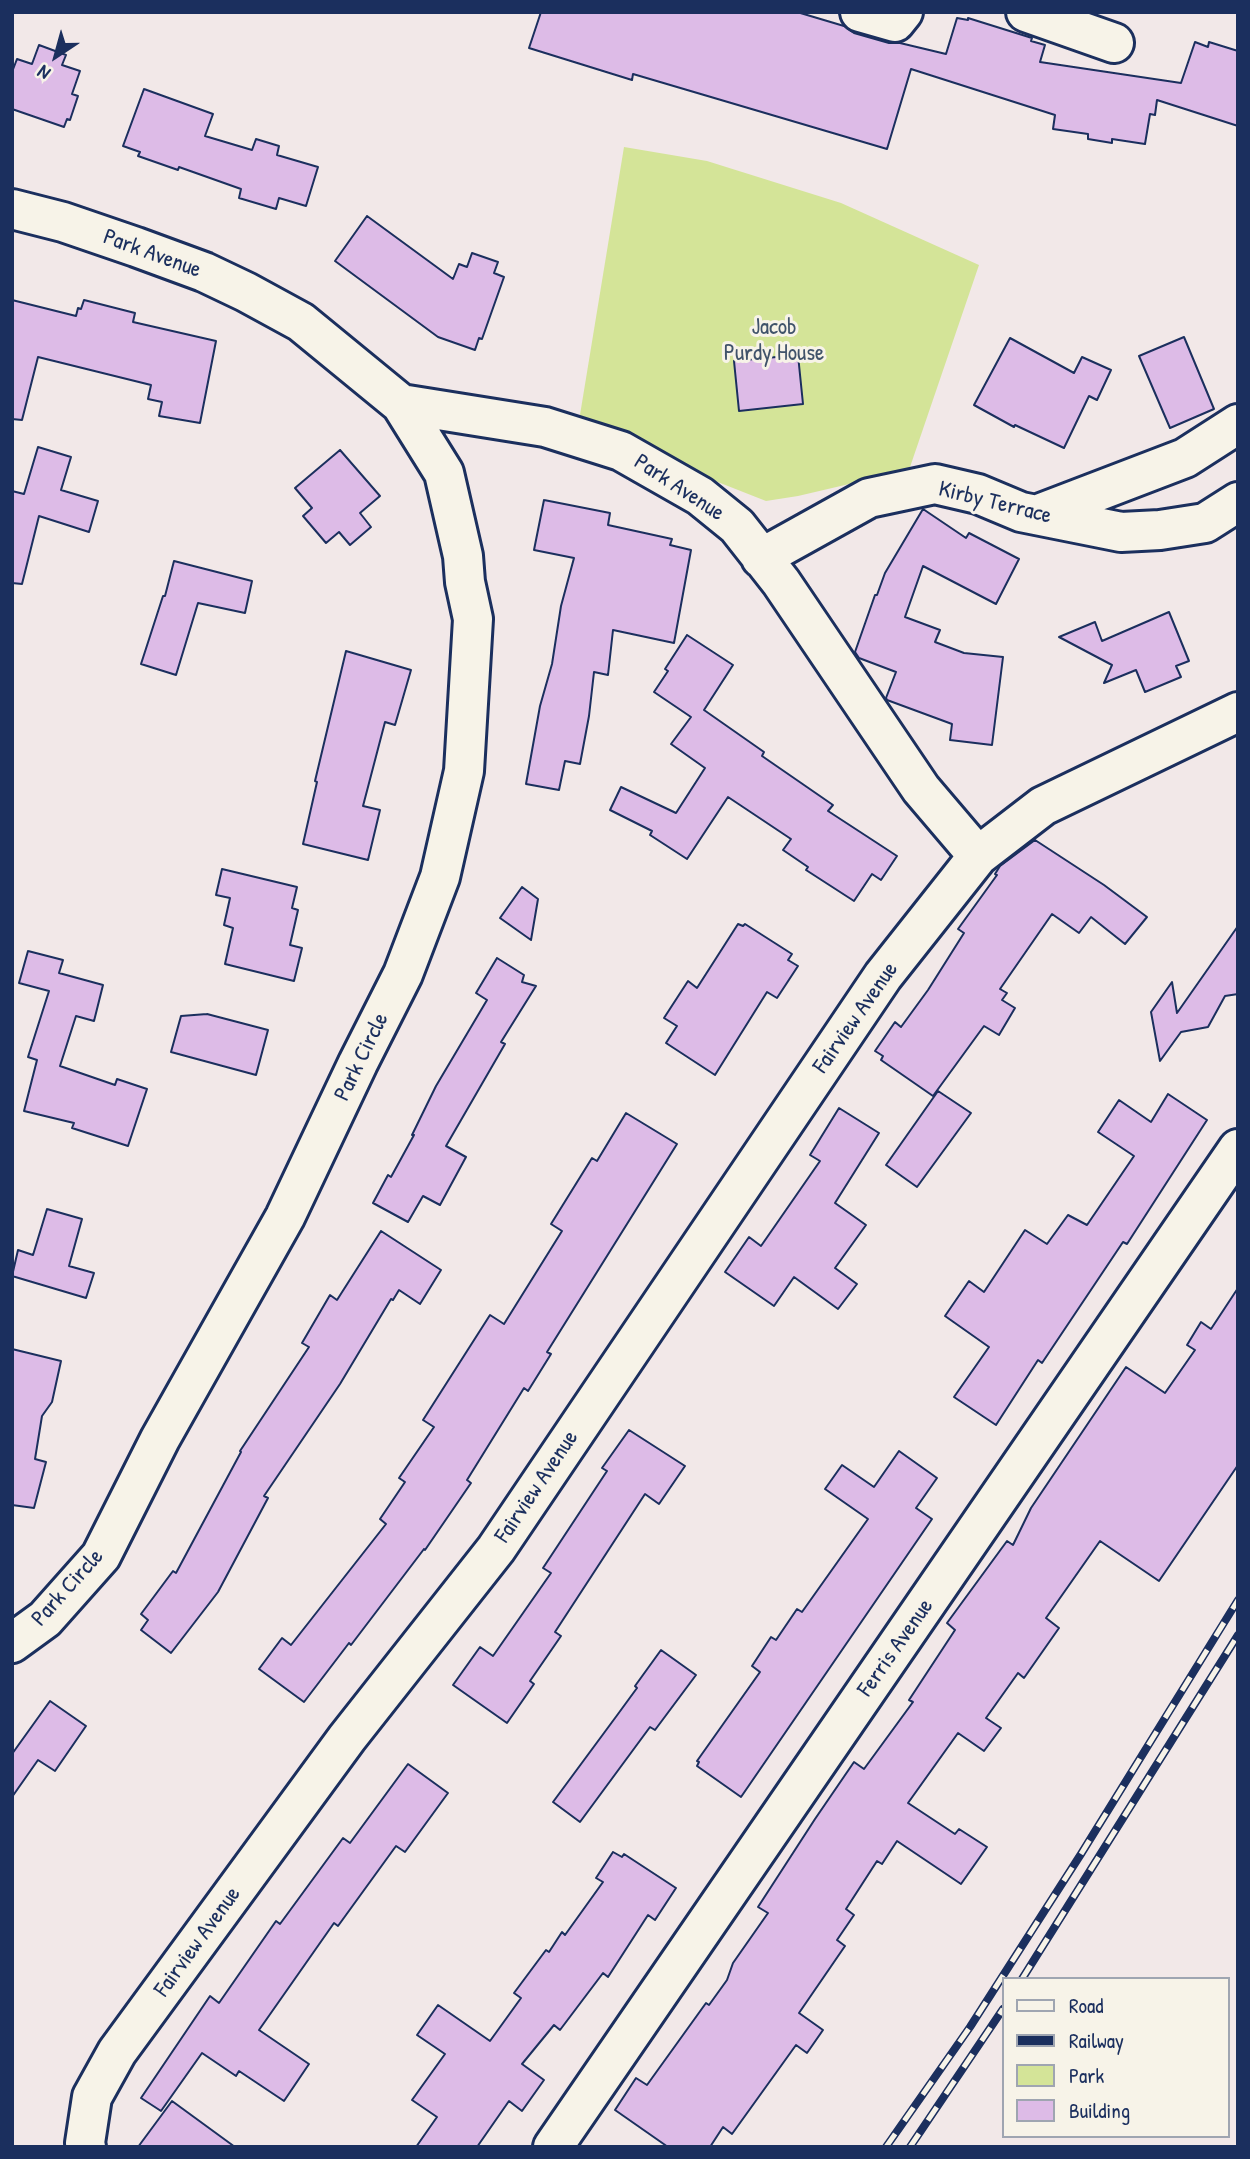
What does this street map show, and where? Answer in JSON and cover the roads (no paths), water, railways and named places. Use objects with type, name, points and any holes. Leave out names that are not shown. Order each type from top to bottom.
[{"type":"street","points":[[860,12],[895,22],[903,12]]},
{"type":"street","points":[[1026,12],[1114,43]]},
{"type":"street","name":"Park Avenue","points":[[12,209],[63,222],[147,251],[204,272],[246,292],[301,322],[401,404],[545,427],[621,450],[700,496],[737,526],[780,582],[921,789],[978,856]]},
{"type":"street","name":"Park Circle","points":[[12,1643],[45,1619],[101,1556],[160,1439],[285,1217],[403,974],[440,877],[464,771],[473,620],[463,556],[444,473],[401,404]]},
{"type":"street","points":[[1036,515],[1185,457],[1238,424]]},
{"type":"street","name":"Kirby Terrace","points":[[761,558],[869,498],[935,484],[978,494],[1020,512],[1121,532],[1160,530],[1205,523],[1238,502]]},
{"type":"street","points":[[978,856],[1043,806],[1238,712]]},
{"type":"street","name":"Fairview Avenue","points":[[88,2129],[92,2097],[117,2052],[347,1738],[496,1549],[883,976],[978,856]]},
{"type":"street","name":"Ferris Avenue","points":[[553,2147],[1238,1149]]},
{"type":"railway","points":[[1002,1977],[1238,1600]]},
{"type":"railway","points":[[1023,1977],[1238,1635]]},
{"type":"railway","points":[[886,2147],[1002,1977]]},
{"type":"railway","points":[[910,2147],[1002,2010]]},
{"type":"park label","name":"Jacob Purdy House","points":[[774,341]]}]
